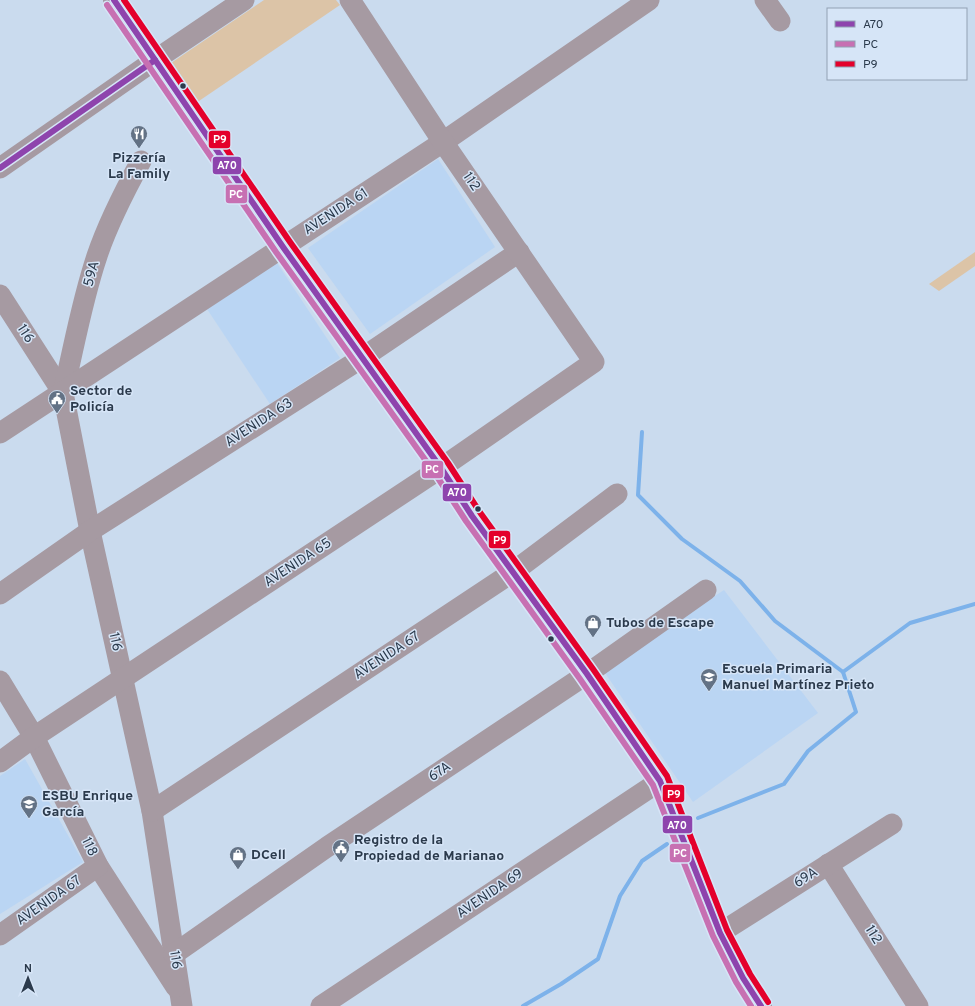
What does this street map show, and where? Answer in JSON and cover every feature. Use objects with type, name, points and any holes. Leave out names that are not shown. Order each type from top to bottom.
[{"type":"main road","points":[[114,0],[283,247],[441,468],[472,516],[587,674],[660,782],[720,933],[743,978],[761,1006]]},
{"type":"street","points":[[0,168],[244,0]]},
{"type":"street","name":"112","points":[[350,0],[443,142],[594,362]]},
{"type":"street","name":"AVENIDA 61","points":[[0,433],[443,142],[649,0]]},
{"type":"street","points":[[765,0],[780,21]]},
{"type":"street","name":"59A","points":[[63,393],[97,256],[109,225],[141,161]]},
{"type":"street","name":"AVENIDA 63","points":[[0,594],[90,531],[362,358],[519,252]]},
{"type":"street","name":"116","points":[[0,295],[63,393],[90,531],[152,811],[174,954],[184,1002]]},
{"type":"street","name":"AVENIDA 65","points":[[0,762],[34,737],[441,468],[594,362]]},
{"type":"street","name":"AVENIDA 67","points":[[152,811],[513,572],[617,494]]},
{"type":"street","name":"67A","points":[[174,954],[327,848],[587,674],[706,590]]},
{"type":"street","name":"118","points":[[0,681],[34,737],[98,866],[184,1002]]},
{"type":"street","name":"AVENIDA 69","points":[[321,1006],[660,782]]},
{"type":"street","name":"69A","points":[[720,933],[892,824]]},
{"type":"street","name":"112","points":[[828,864],[918,1006]]},
{"type":"street","name":"AVENIDA 67","points":[[0,935],[98,866]]},
{"type":"shaded area","points":[[264,0],[336,0],[340,5],[196,103],[171,63]]},
{"type":"shaded area","points":[[438,159],[495,247],[370,334],[308,248]]},
{"type":"shaded area","points":[[975,252],[975,266],[939,291],[929,284]]},
{"type":"shaded area","points":[[277,263],[340,358],[270,404],[207,309]]},
{"type":"shaded area","name":"Escuela Primaria Manuel Martínez Prieto","points":[[724,590],[818,713],[693,802],[603,670]]},
{"type":"shaded area","name":"ESBU Enrique García","points":[[25,759],[83,862],[0,914],[0,776]]},
{"type":"waterway","points":[[642,432],[638,495],[682,539],[740,581],[775,621],[843,672],[856,712],[808,751],[784,784],[698,818]]},
{"type":"waterway","points":[[843,672],[910,623],[975,604]]},
{"type":"waterway","points":[[523,1006],[561,984],[598,959],[620,896],[642,861],[667,844]]},
{"type":"transit line","name":"A70","points":[[114,0],[283,247],[441,468],[472,516],[587,674],[660,781],[720,933],[743,978],[761,1006]]},
{"type":"transit line","name":"P9","points":[[124,0],[290,242],[448,463],[479,511],[593,669],[667,776],[727,930],[750,974],[768,1002]]},
{"type":"transit line","name":"PC","points":[[107,5],[276,252],[434,472],[466,521],[580,679],[653,785],[713,936],[736,982],[751,1006]]},
{"type":"transit line","name":"A70","points":[[0,168],[155,60]]},
{"type":"place","name":"Pizzería La Family","points":[[139,149]]},
{"type":"place","name":"Sector de Policía","points":[[57,414]]},
{"type":"place","name":"Tubos de Escape","points":[[593,638]]},
{"type":"place","name":"Escuela Primaria Manuel Martínez Prieto","points":[[709,692]]},
{"type":"place","name":"ESBU Enrique García","points":[[29,819]]},
{"type":"place","name":"Registro de la Propiedad de Marianao","points":[[341,863]]},
{"type":"place","name":"DCell","points":[[238,870]]}]
